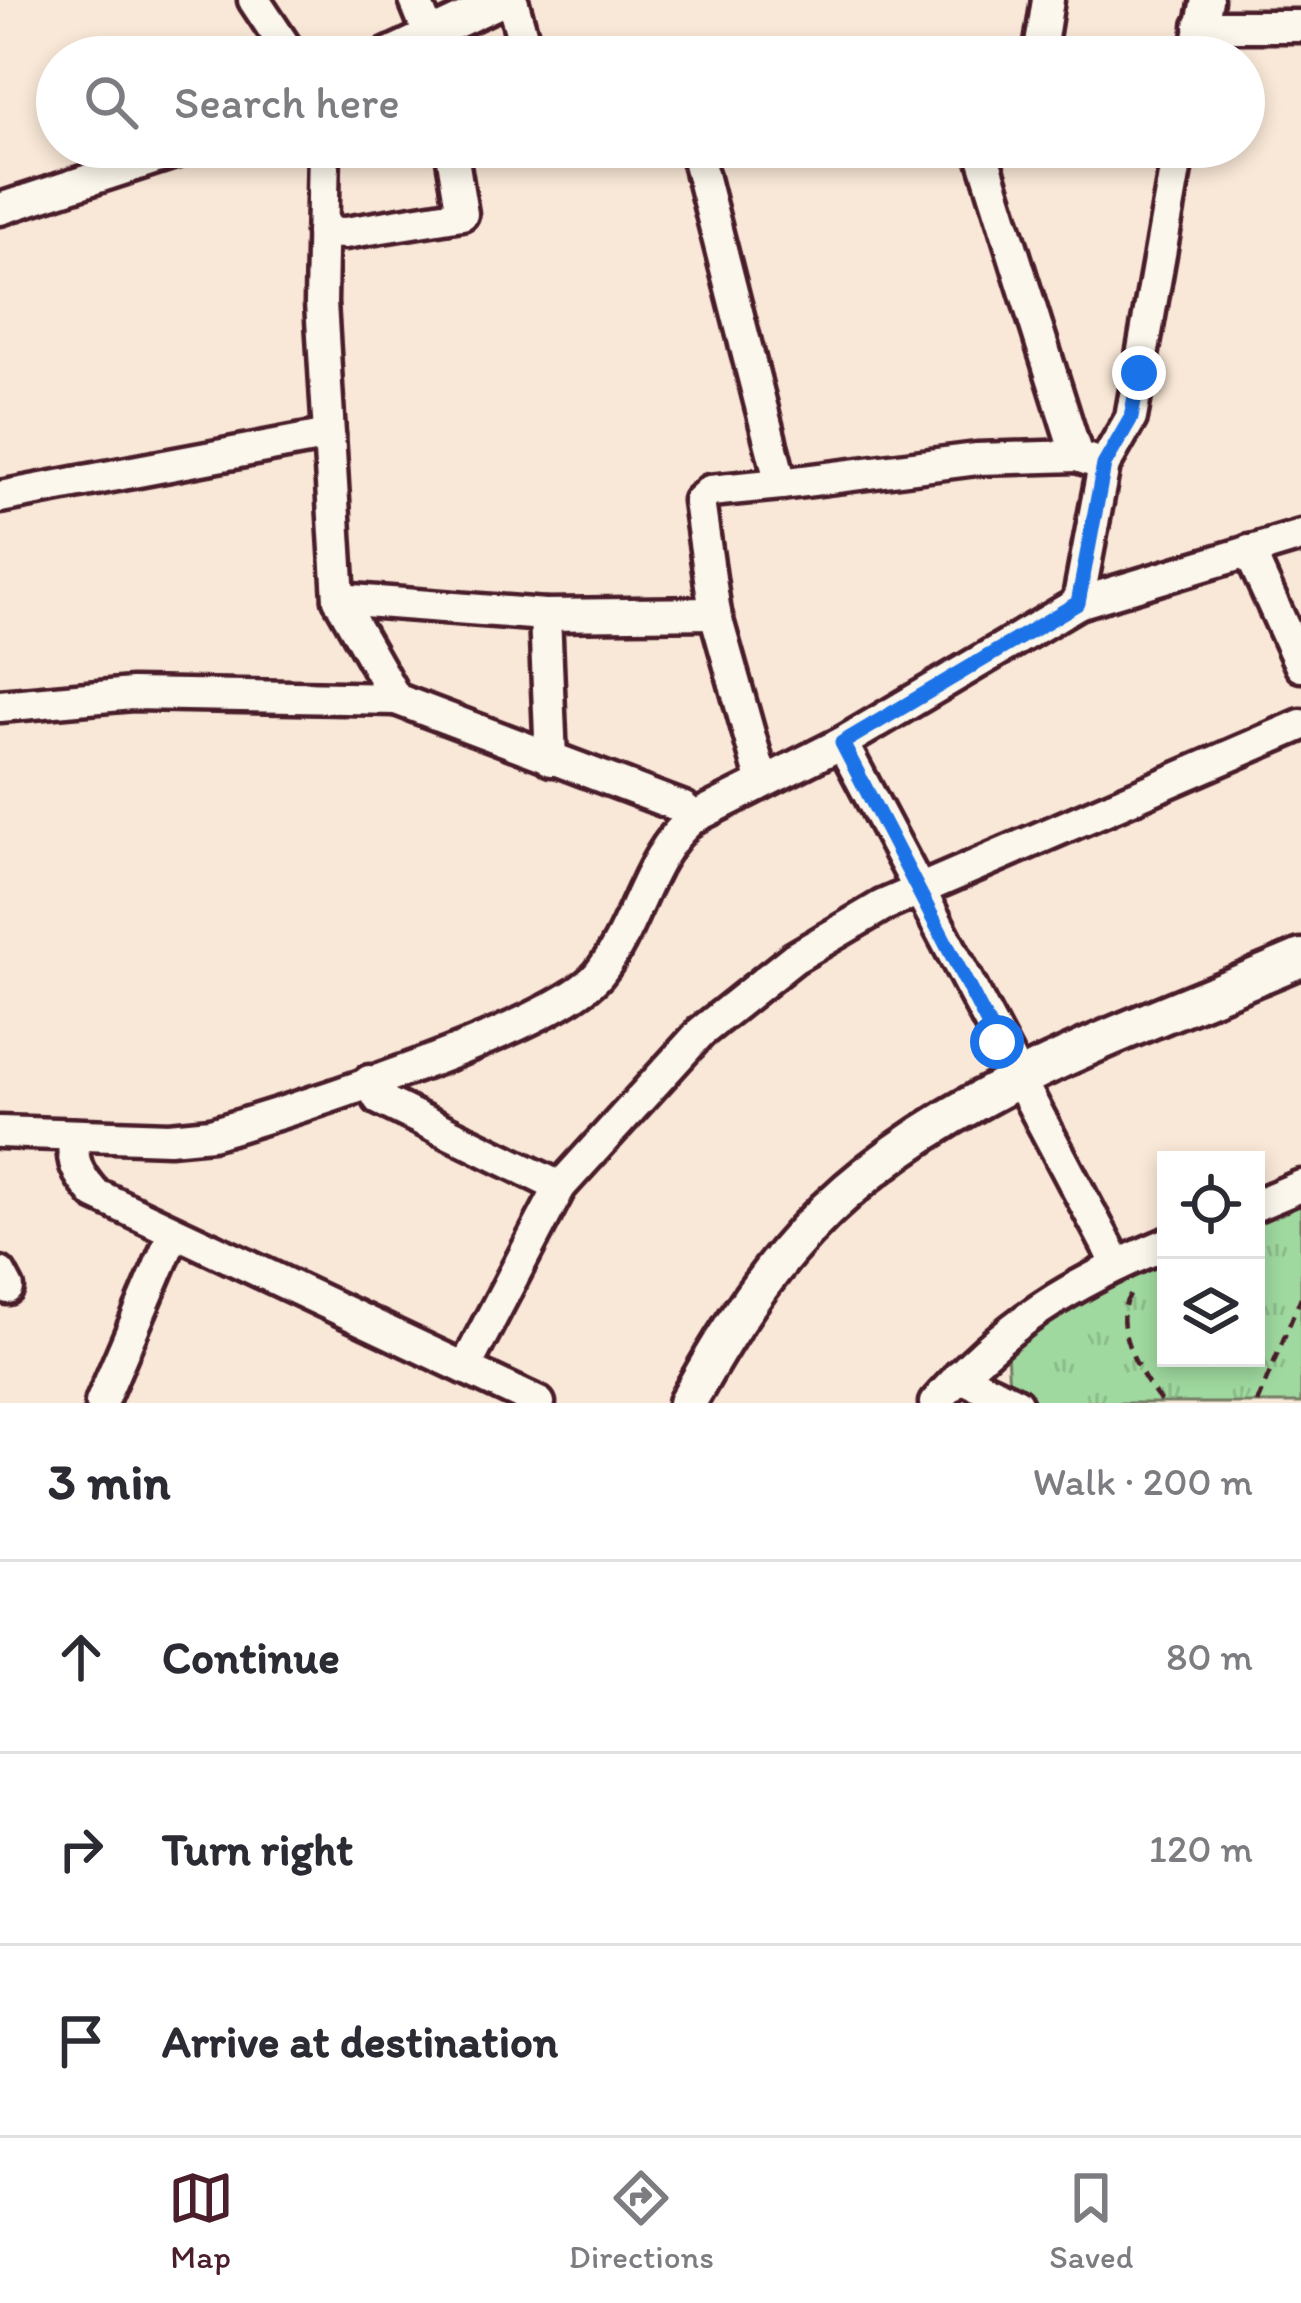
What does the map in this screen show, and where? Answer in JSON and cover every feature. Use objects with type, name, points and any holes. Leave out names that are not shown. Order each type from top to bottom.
[{"type":"street","points":[[254,0],[278,36]]},
{"type":"street","points":[[415,0],[431,36]]},
{"type":"street","points":[[450,36],[508,0],[521,36]]},
{"type":"street","points":[[1042,36],[1048,0]]},
{"type":"street","points":[[1201,28],[1301,26]]},
{"type":"street","points":[[0,209],[126,168]]},
{"type":"street","points":[[324,168],[328,435],[339,599],[397,699]]},
{"type":"street","points":[[322,232],[344,233],[461,214],[455,168]]},
{"type":"street","points":[[700,168],[781,484]]},
{"type":"street","points":[[987,168],[1090,460],[1078,603]]},
{"type":"street","points":[[762,780],[715,614],[699,501],[710,491],[976,460],[1090,460],[1131,418],[1175,168]]},
{"type":"street","points":[[0,496],[328,435]]},
{"type":"street","points":[[0,1132],[169,1138],[211,1134],[508,1028],[596,977],[631,925],[657,862],[676,832],[693,818],[842,743],[1078,603],[1301,536]]},
{"type":"street","points":[[1249,551],[1301,666]]},
{"type":"street","points":[[339,599],[544,615],[715,614]]},
{"type":"street","points":[[544,615],[551,760]]},
{"type":"street","points":[[0,706],[132,694],[397,699],[684,808],[693,818]]},
{"type":"street","points":[[465,1368],[560,1187],[701,1032],[794,958],[918,890],[1301,725]]},
{"type":"street","points":[[842,743],[1016,1081],[1127,1277]]},
{"type":"street","points":[[687,1403],[736,1316],[790,1248],[838,1199],[916,1136],[1016,1081],[1301,958]]},
{"type":"street","points":[[369,1081],[379,1099],[560,1187]]},
{"type":"street","points":[[74,1135],[72,1156],[78,1176],[95,1194],[538,1403]]},
{"type":"street","points":[[1265,1201],[1301,1186]]},
{"type":"street","points":[[100,1403],[174,1232]]},
{"type":"street","points":[[935,1403],[958,1376],[1045,1301],[1127,1277],[1157,1252]]},
{"type":"street","points":[[958,1376],[1016,1403]]},
{"type":"path","points":[[1127,1277],[1124,1329],[1162,1403]]},
{"type":"path","points":[[1257,1403],[1301,1297]]},
{"type":"green space","points":[[1301,1198],[1301,1403],[1037,1403],[1009,1390],[1007,1350],[1042,1320],[1157,1261],[1157,1367],[1265,1367],[1265,1213]]},
{"type":"route","points":[[997,1042],[842,743],[1078,603],[1104,465],[1131,418],[1139,373]]}]
